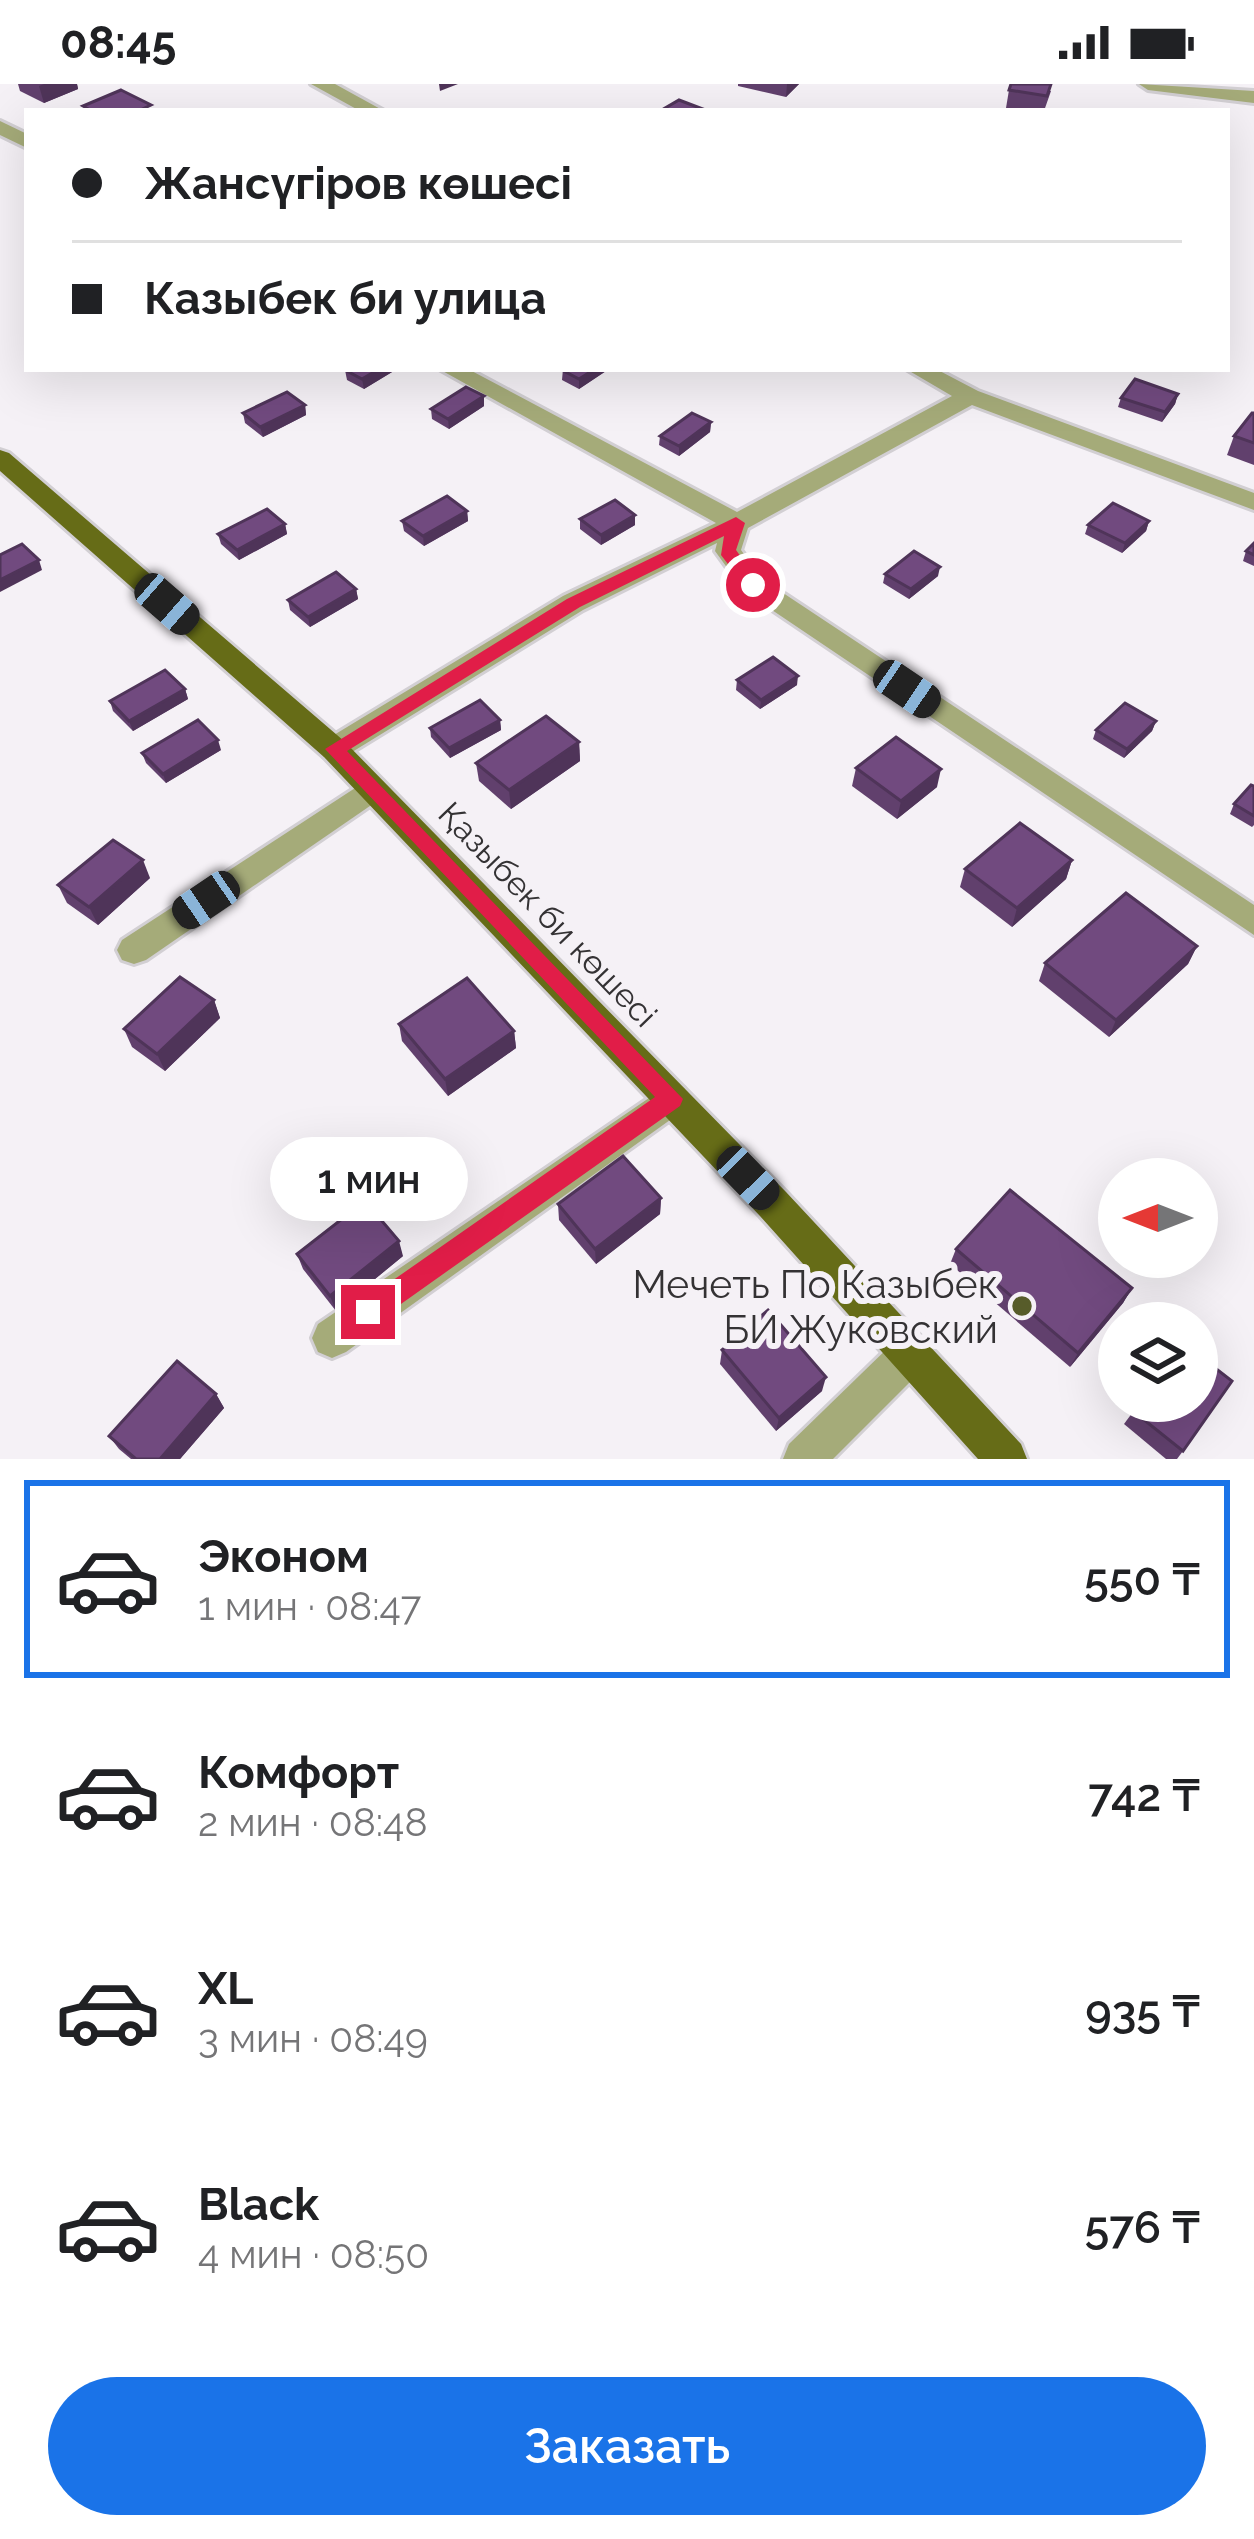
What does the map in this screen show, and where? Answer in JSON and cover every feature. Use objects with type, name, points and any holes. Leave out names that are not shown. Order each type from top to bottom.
[{"type":"main road","name":"Қазыбек би көшесі","points":[[0,458],[334,749],[671,1099],[1006,1459]]},
{"type":"street","points":[[320,84],[369,108]]},
{"type":"street","points":[[1148,84],[1254,98]]},
{"type":"street","points":[[457,372],[736,523]]},
{"type":"street","points":[[924,372],[970,396],[1254,502]]},
{"type":"street","points":[[334,749],[573,603],[736,523],[970,396]]},
{"type":"street","points":[[736,523],[728,551],[753,585],[1254,922]]},
{"type":"street","points":[[134,950],[372,789]]},
{"type":"street","points":[[332,1338],[671,1099]]},
{"type":"street","points":[[805,1459],[910,1354]]},
{"type":"building","points":[[1011,84],[1051,84],[1047,96],[1009,90]]},
{"type":"building","points":[[121,90],[151,105],[144,108],[83,106]]},
{"type":"building","points":[[679,100],[700,108],[665,108]]},
{"type":"building","points":[[1135,379],[1178,394],[1165,412],[1121,398]]},
{"type":"building","points":[[466,387],[484,396],[448,419],[431,409]]},
{"type":"building","points":[[287,392],[305,405],[260,427],[243,413]]},
{"type":"building","points":[[692,413],[711,422],[679,446],[660,436]]},
{"type":"building","points":[[1254,413],[1254,443],[1234,436]]},
{"type":"building","points":[[447,496],[467,511],[423,536],[402,521]]},
{"type":"building","points":[[615,500],[635,515],[601,535],[580,519]]},
{"type":"building","points":[[1113,503],[1149,521],[1125,543],[1088,525]]},
{"type":"building","points":[[267,509],[285,524],[237,550],[218,534]]},
{"type":"building","points":[[22,544],[39,560],[0,580],[0,555]]},
{"type":"building","points":[[914,551],[940,567],[911,589],[885,574]]},
{"type":"building","points":[[336,572],[356,589],[308,617],[288,600]]},
{"type":"building","points":[[773,657],[798,676],[761,700],[737,680]]},
{"type":"building","points":[[165,670],[185,689],[129,721],[110,701]]},
{"type":"building","points":[[480,700],[500,720],[449,748],[430,728]]},
{"type":"building","points":[[1125,703],[1156,721],[1127,749],[1096,730]]},
{"type":"building","points":[[546,716],[579,742],[509,790],[476,763]]},
{"type":"building","points":[[198,720],[218,740],[163,774],[142,753]]},
{"type":"building","points":[[896,737],[941,769],[901,801],[856,768]]},
{"type":"building","points":[[1254,786],[1254,816],[1234,804]]},
{"type":"building","points":[[1020,823],[1072,860],[1017,908],[965,869]]},
{"type":"building","points":[[113,840],[143,860],[89,907],[58,885]]},
{"type":"building","points":[[1126,893],[1197,946],[1116,1020],[1045,963]]},
{"type":"building","points":[[180,977],[214,1000],[157,1054],[124,1029]]},
{"type":"building","points":[[467,978],[514,1031],[445,1079],[399,1024]]},
{"type":"building","points":[[623,1156],[661,1198],[595,1249],[558,1204]]},
{"type":"building","points":[[1010,1190],[1098,1261],[1098,1278],[1120,1278],[1132,1288],[1120,1302],[1098,1302],[1098,1329],[1078,1353],[956,1249]]},
{"type":"building","points":[[365,1201],[399,1241],[330,1296],[297,1254]]},
{"type":"building","points":[[768,1310],[826,1377],[779,1418],[722,1350]]},
{"type":"building","points":[[177,1361],[216,1394],[160,1459],[136,1459],[109,1436]]},
{"type":"building","points":[[1218,1370],[1232,1381],[1218,1401]]},
{"type":"building","points":[[1147,1422],[1203,1422],[1183,1451]]},
{"type":"place","name":"Мечеть По Казыбек БИ Жуковский","points":[[1022,1306]]},
{"type":"route","points":[[368,1312],[671,1099],[334,749],[573,603],[736,523],[728,551],[753,585]]}]
